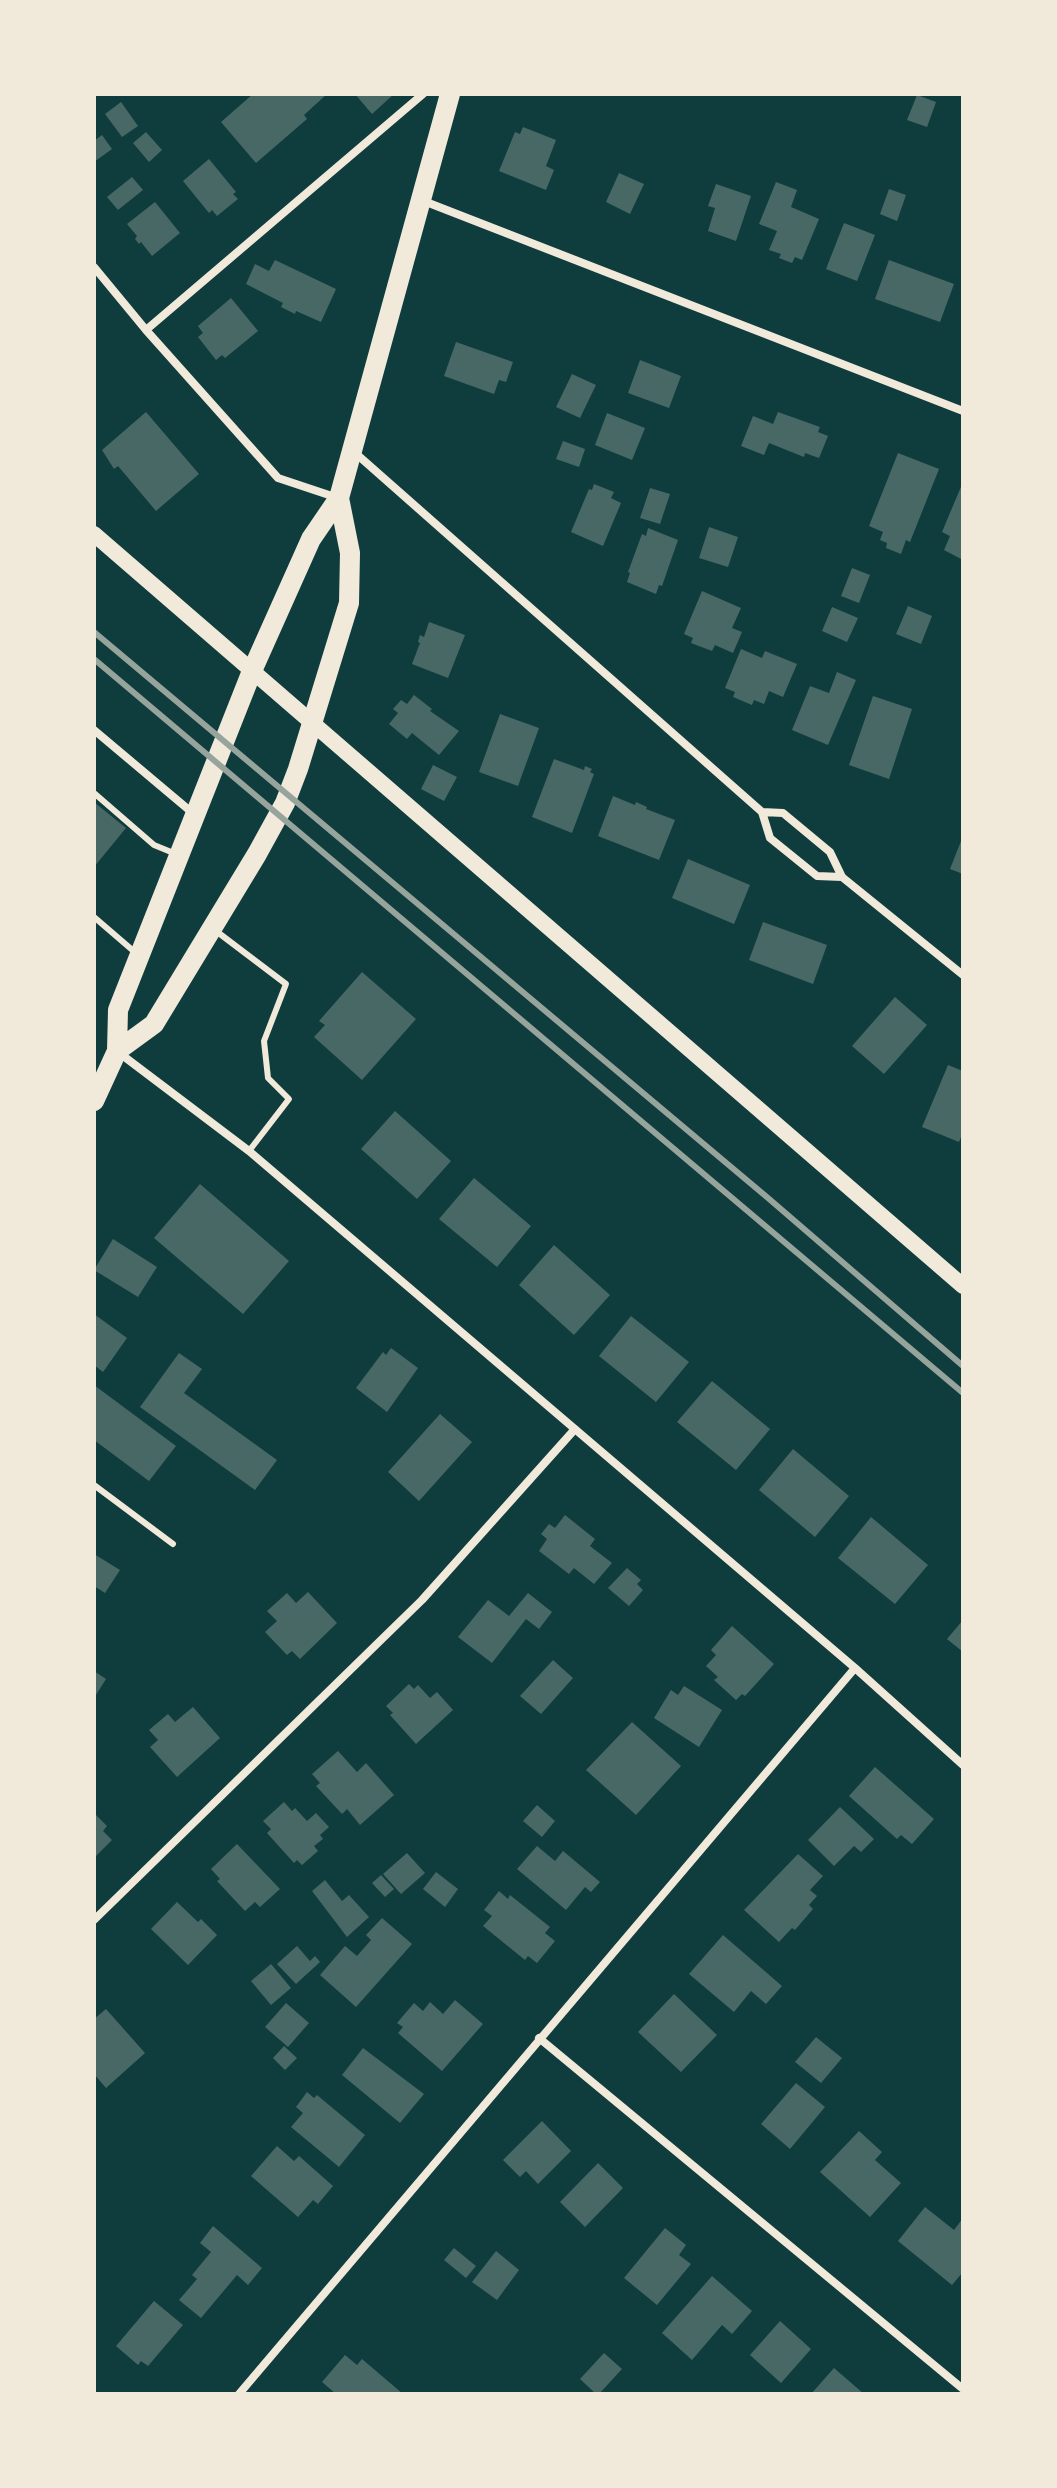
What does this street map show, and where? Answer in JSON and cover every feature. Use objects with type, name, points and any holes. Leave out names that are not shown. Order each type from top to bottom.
[{"type":"main road","points":[[94,1101],[117,1051],[118,1010],[252,671],[311,539],[339,498],[450,94]]},
{"type":"main road","points":[[117,1051],[154,1024],[214,929],[285,803],[301,761],[349,603],[350,553],[339,498]]},
{"type":"main road","points":[[94,534],[962,1283]]},
{"type":"street","points":[[146,330],[423,94]]},
{"type":"street","points":[[420,200],[963,411]]},
{"type":"street","points":[[94,267],[278,478],[339,498]]},
{"type":"street","points":[[352,450],[762,812],[770,838],[817,876],[842,877]]},
{"type":"street","points":[[94,730],[195,815]]},
{"type":"street","points":[[762,812],[783,813],[830,852],[842,877],[963,975]]},
{"type":"street","points":[[117,1051],[249,1151],[855,1668],[963,1765]]},
{"type":"street","points":[[94,1920],[422,1600],[575,1429]]},
{"type":"street","points":[[239,2394],[855,1668]]},
{"type":"street","points":[[539,2038],[963,2389]]},
{"type":"lane","points":[[94,793],[154,845],[179,856]]},
{"type":"lane","points":[[94,917],[139,955]]},
{"type":"lane","points":[[214,929],[286,984],[264,1041],[268,1078],[289,1099],[249,1151]]},
{"type":"lane","points":[[94,1485],[173,1544]]},
{"type":"building","points":[[253,94],[327,94],[304,115],[307,119],[256,163],[221,122]]},
{"type":"building","points":[[355,94],[394,94],[372,114]]},
{"type":"building","points":[[917,95],[936,102],[927,127],[907,120]]},
{"type":"building","points":[[121,102],[138,126],[122,137],[105,114]]},
{"type":"building","points":[[523,127],[556,140],[546,166],[554,170],[546,190],[499,171],[515,132],[520,134]]},
{"type":"building","points":[[146,132],[162,150],[149,162],[133,143]]},
{"type":"building","points":[[102,135],[112,149],[94,162],[94,141]]},
{"type":"building","points":[[209,159],[236,192],[233,194],[238,199],[217,216],[212,210],[209,213],[183,181]]},
{"type":"building","points":[[619,173],[644,184],[630,214],[606,202]]},
{"type":"building","points":[[132,177],[143,190],[118,210],[107,197]]},
{"type":"building","points":[[776,182],[797,190],[791,207],[819,219],[802,260],[795,257],[792,263],[779,258],[781,254],[769,250],[777,231],[759,224]]},
{"type":"building","points":[[716,184],[751,196],[736,241],[708,231],[715,208],[708,206]]},
{"type":"building","points":[[889,189],[906,195],[897,221],[880,214]]},
{"type":"building","points":[[155,202],[180,233],[152,256],[135,239],[137,236],[127,224]]},
{"type":"building","points":[[844,223],[875,235],[857,281],[826,269]]},
{"type":"building","points":[[275,260],[336,289],[321,322],[281,307],[283,303],[246,284],[255,264],[269,271]]},
{"type":"building","points":[[889,260],[954,284],[940,322],[875,299]]},
{"type":"building","points":[[231,298],[258,331],[225,358],[222,355],[216,360],[198,337],[203,333],[198,326]]},
{"type":"building","points":[[456,342],[513,362],[506,382],[499,380],[494,394],[444,376]]},
{"type":"building","points":[[640,360],[681,376],[669,408],[628,393]]},
{"type":"building","points":[[572,374],[596,385],[580,418],[556,407]]},
{"type":"building","points":[[146,412],[199,474],[156,511],[118,466],[114,469],[102,450]]},
{"type":"building","points":[[778,412],[820,427],[818,432],[828,436],[819,458],[805,453],[804,457],[769,443],[764,455],[741,446],[753,416],[773,424]]},
{"type":"building","points":[[607,413],[645,428],[632,460],[595,445]]},
{"type":"building","points":[[563,441],[585,449],[579,467],[556,459]]},
{"type":"building","points":[[898,453],[939,469],[910,542],[906,540],[901,554],[886,548],[887,543],[880,540],[883,532],[869,526]]},
{"type":"building","points":[[963,482],[963,560],[944,550],[950,536],[942,532]]},
{"type":"building","points":[[594,484],[614,492],[611,498],[621,503],[603,546],[571,532]]},
{"type":"building","points":[[650,488],[670,494],[660,524],[640,518]]},
{"type":"building","points":[[709,527],[738,537],[728,567],[699,558]]},
{"type":"building","points":[[648,528],[678,540],[662,586],[659,585],[656,594],[627,582],[642,534],[646,536]]},
{"type":"building","points":[[852,568],[870,575],[859,603],[841,596]]},
{"type":"building","points":[[702,591],[741,608],[732,628],[742,632],[733,653],[715,645],[712,651],[691,643],[693,638],[684,634]]},
{"type":"building","points":[[908,606],[932,616],[921,644],[896,634]]},
{"type":"building","points":[[832,607],[858,618],[847,642],[822,631]]},
{"type":"building","points":[[429,622],[465,635],[448,678],[412,664],[420,635],[424,637]]},
{"type":"building","points":[[741,649],[762,658],[765,651],[797,664],[783,697],[769,691],[764,704],[754,700],[752,705],[733,697],[735,692],[725,688]]},
{"type":"building","points":[[837,672],[856,680],[828,745],[792,730],[810,686],[829,693]]},
{"type":"building","points":[[414,695],[432,709],[430,711],[459,731],[439,755],[412,733],[407,739],[389,724],[398,713],[393,709],[401,700],[407,704]]},
{"type":"building","points":[[873,696],[912,709],[889,779],[849,765]]},
{"type":"building","points":[[500,714],[539,728],[518,786],[479,772]]},
{"type":"building","points":[[554,759],[584,770],[585,766],[592,769],[590,772],[594,774],[572,833],[532,817]]},
{"type":"building","points":[[433,765],[457,777],[444,801],[421,789]]},
{"type":"building","points":[[613,796],[635,805],[636,802],[675,820],[659,860],[598,836]]},
{"type":"building","points":[[94,802],[126,828],[94,867]]},
{"type":"building","points":[[963,836],[963,874],[950,869]]},
{"type":"building","points":[[688,859],[750,885],[734,924],[672,898]]},
{"type":"building","points":[[763,922],[827,945],[813,984],[749,960]]},
{"type":"building","points":[[362,972],[416,1019],[362,1080],[314,1037],[325,1025],[319,1021]]},
{"type":"building","points":[[895,997],[927,1025],[884,1074],[852,1046]]},
{"type":"building","points":[[948,1065],[963,1071],[963,1132],[959,1142],[922,1127]]},
{"type":"building","points":[[395,1111],[451,1161],[417,1199],[361,1149]]},
{"type":"building","points":[[474,1178],[531,1226],[497,1267],[439,1219]]},
{"type":"building","points":[[200,1184],[289,1261],[243,1314],[154,1238]]},
{"type":"building","points":[[113,1239],[157,1267],[138,1297],[94,1270]]},
{"type":"building","points":[[554,1245],[610,1295],[574,1335],[519,1285]]},
{"type":"building","points":[[94,1314],[127,1338],[103,1372],[94,1365]]},
{"type":"building","points":[[631,1316],[689,1362],[656,1402],[599,1356]]},
{"type":"building","points":[[391,1348],[418,1368],[387,1412],[356,1388],[383,1352],[386,1355]]},
{"type":"building","points":[[179,1353],[202,1369],[184,1393],[277,1460],[255,1490],[140,1407]]},
{"type":"building","points":[[712,1381],[770,1429],[736,1470],[677,1422]]},
{"type":"building","points":[[94,1385],[176,1446],[149,1481],[94,1440]]},
{"type":"building","points":[[440,1414],[472,1442],[419,1501],[388,1472]]},
{"type":"building","points":[[793,1449],[849,1496],[815,1537],[759,1490]]},
{"type":"building","points":[[565,1515],[595,1539],[590,1546],[612,1563],[594,1584],[574,1568],[569,1574],[539,1551],[547,1539],[541,1534],[549,1524],[555,1528]]},
{"type":"building","points":[[871,1517],[928,1565],[895,1604],[838,1558]]},
{"type":"building","points":[[94,1554],[120,1570],[105,1593],[94,1586]]},
{"type":"building","points":[[627,1568],[641,1580],[637,1584],[643,1590],[629,1606],[608,1588]]},
{"type":"building","points":[[308,1592],[337,1623],[300,1659],[292,1651],[287,1655],[265,1632],[277,1621],[267,1611],[287,1593],[296,1603]]},
{"type":"building","points":[[528,1593],[552,1612],[539,1629],[526,1619],[492,1663],[458,1637],[488,1600],[509,1616]]},
{"type":"building","points":[[963,1620],[963,1652],[947,1639]]},
{"type":"building","points":[[732,1626],[774,1664],[745,1696],[742,1694],[736,1700],[714,1680],[718,1677],[706,1666],[716,1655],[711,1650]]},
{"type":"building","points":[[553,1660],[573,1678],[541,1714],[520,1696]]},
{"type":"building","points":[[94,1671],[106,1679],[94,1698]]},
{"type":"building","points":[[409,1684],[414,1689],[418,1685],[430,1698],[437,1692],[453,1710],[416,1744],[390,1715],[393,1713],[386,1706]]},
{"type":"building","points":[[684,1686],[722,1710],[699,1747],[654,1718],[671,1690],[678,1695]]},
{"type":"building","points":[[193,1707],[220,1738],[177,1777],[150,1747],[158,1740],[149,1730],[168,1714],[175,1722]]},
{"type":"building","points":[[632,1722],[681,1766],[636,1815],[586,1770]]},
{"type":"building","points":[[338,1751],[357,1772],[366,1763],[394,1795],[360,1825],[347,1809],[342,1814],[316,1786],[320,1783],[312,1774]]},
{"type":"building","points":[[875,1767],[934,1819],[912,1844],[901,1835],[897,1839],[849,1796]]},
{"type":"building","points":[[284,1802],[307,1821],[316,1813],[329,1827],[320,1835],[323,1839],[314,1846],[318,1851],[302,1865],[297,1860],[294,1863],[267,1833],[271,1829],[263,1821]]},
{"type":"building","points":[[537,1805],[555,1821],[542,1837],[523,1821]]},
{"type":"building","points":[[840,1807],[874,1839],[861,1852],[854,1846],[834,1866],[808,1840]]},
{"type":"building","points":[[94,1813],[107,1826],[103,1831],[112,1840],[94,1858]]},
{"type":"building","points":[[237,1844],[280,1889],[260,1907],[255,1902],[245,1911],[217,1881],[220,1879],[211,1869]]},
{"type":"building","points":[[537,1846],[555,1861],[563,1851],[600,1882],[591,1892],[585,1887],[566,1910],[517,1869]]},
{"type":"building","points":[[407,1853],[425,1873],[401,1894],[383,1874]]},
{"type":"building","points":[[798,1854],[823,1876],[810,1890],[817,1896],[809,1905],[813,1909],[795,1930],[792,1928],[779,1942],[744,1910]]},
{"type":"building","points":[[436,1872],[458,1889],[445,1907],[423,1889]]},
{"type":"building","points":[[381,1875],[394,1889],[385,1897],[372,1883]]},
{"type":"building","points":[[325,1880],[342,1901],[349,1895],[369,1917],[347,1937],[312,1891]]},
{"type":"building","points":[[499,1891],[508,1899],[510,1895],[550,1927],[545,1933],[555,1941],[537,1963],[528,1956],[525,1960],[483,1926],[492,1916],[484,1910]]},
{"type":"building","points":[[177,1902],[217,1935],[188,1965],[151,1929]]},
{"type":"building","points":[[382,1918],[412,1944],[356,2007],[320,1975],[345,1946],[357,1956],[371,1940],[366,1935]]},
{"type":"building","points":[[723,1935],[782,1986],[766,2004],[751,1991],[734,2012],[689,1974]]},
{"type":"building","points":[[297,1946],[310,1961],[315,1956],[320,1962],[296,1984],[277,1964]]},
{"type":"building","points":[[271,1964],[291,1988],[271,2005],[251,1981]]},
{"type":"building","points":[[674,1994],[717,2035],[681,2072],[638,2032]]},
{"type":"building","points":[[455,2000],[483,2024],[442,2071],[398,2033],[403,2027],[397,2023],[414,2003],[423,2011],[430,2002],[443,2014]]},
{"type":"building","points":[[286,2003],[309,2023],[288,2047],[265,2027]]},
{"type":"building","points":[[106,2009],[145,2053],[106,2088],[94,2074],[94,2019]]},
{"type":"building","points":[[816,2037],[842,2058],[821,2083],[795,2062]]},
{"type":"building","points":[[284,2046],[297,2058],[285,2070],[273,2058]]},
{"type":"building","points":[[363,2048],[424,2094],[400,2123],[342,2075]]},
{"type":"building","points":[[796,2083],[825,2107],[790,2149],[761,2124]]},
{"type":"building","points":[[307,2092],[314,2098],[317,2095],[365,2135],[339,2167],[291,2127],[303,2113],[296,2107]]},
{"type":"building","points":[[542,2121],[571,2151],[538,2184],[526,2171],[520,2177],[503,2160]]},
{"type":"building","points":[[859,2131],[882,2152],[875,2160],[901,2183],[870,2217],[820,2172]]},
{"type":"building","points":[[277,2146],[294,2161],[299,2156],[333,2186],[318,2204],[313,2200],[298,2217],[251,2176]]},
{"type":"building","points":[[598,2163],[623,2188],[585,2227],[560,2202]]},
{"type":"building","points":[[925,2207],[954,2230],[963,2218],[963,2272],[952,2285],[898,2241]]},
{"type":"building","points":[[213,2226],[262,2268],[248,2285],[237,2275],[201,2318],[179,2300],[197,2279],[192,2275],[211,2252],[200,2243]]},
{"type":"building","points":[[665,2228],[686,2245],[679,2255],[691,2264],[657,2305],[624,2278]]},
{"type":"building","points":[[454,2248],[476,2266],[466,2278],[444,2260]]},
{"type":"building","points":[[496,2251],[519,2270],[497,2300],[472,2282]]},
{"type":"building","points":[[712,2276],[752,2311],[732,2334],[722,2325],[692,2360],[662,2333]]},
{"type":"building","points":[[154,2301],[183,2325],[148,2366],[141,2361],[138,2365],[116,2346]]},
{"type":"building","points":[[780,2321],[811,2349],[781,2383],[750,2355]]},
{"type":"building","points":[[604,2353],[622,2369],[596,2394],[580,2379]]},
{"type":"building","points":[[345,2355],[357,2365],[362,2359],[403,2394],[336,2394],[322,2382]]},
{"type":"building","points":[[834,2368],[864,2394],[811,2394]]},
{"type":"railway","points":[[94,632],[768,1198],[963,1366]]},
{"type":"railway","points":[[94,659],[963,1393]]}]
